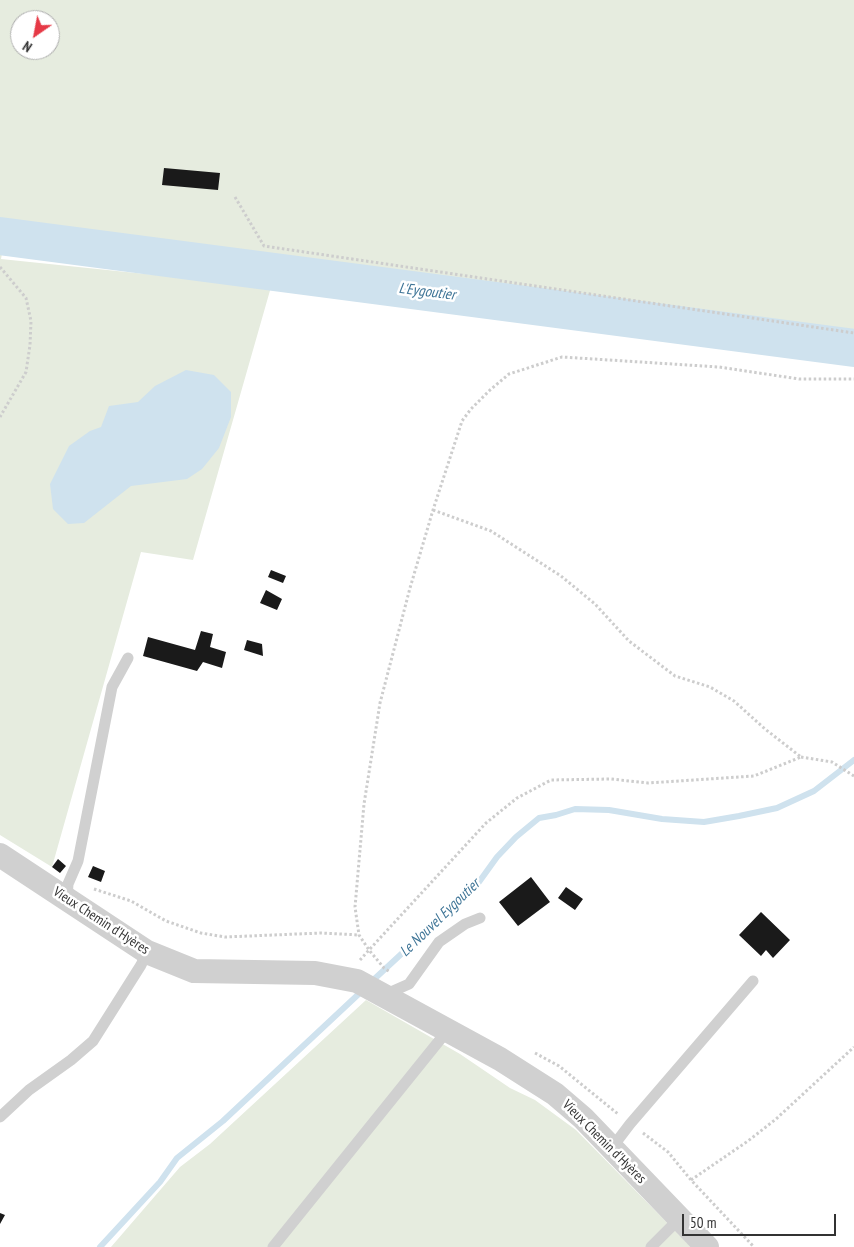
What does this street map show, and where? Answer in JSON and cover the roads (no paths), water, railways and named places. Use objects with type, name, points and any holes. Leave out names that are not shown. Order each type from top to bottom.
[{"type":"street","name":"Vieux Chemin d'Hyères","points":[[0,855],[68,892],[147,952],[194,970],[315,973],[357,981],[500,1059],[555,1094],[583,1118],[707,1247]]},
{"type":"lane","points":[[68,892],[78,861],[112,687],[128,658]]},
{"type":"lane","points":[[382,995],[409,984],[439,942],[465,924],[480,918]]},
{"type":"lane","points":[[0,1117],[29,1090],[71,1060],[93,1041],[141,965],[147,952]]},
{"type":"lane","points":[[611,1149],[630,1124],[753,981]]},
{"type":"lane","points":[[273,1247],[448,1031]]},
{"type":"lane","points":[[651,1247],[679,1219]]},
{"type":"water","points":[[186,370],[214,375],[231,392],[231,417],[219,448],[202,469],[187,479],[131,486],[84,523],[68,524],[53,509],[50,484],[69,446],[90,431],[101,427],[109,406],[138,402],[155,386]]},
{"type":"waterway","name":"L'Eygoutier","points":[[0,236],[854,348]]},
{"type":"waterway","name":"Le Nouvel Eygoutier","points":[[370,983],[479,882],[497,857],[516,837],[539,818],[575,809],[609,810],[662,819],[704,822],[739,816],[777,808],[814,791],[854,760]]},
{"type":"waterway","name":"Le Nouvel Eygoutier","points":[[100,1247],[160,1182],[177,1158],[223,1121],[363,990]]}]
